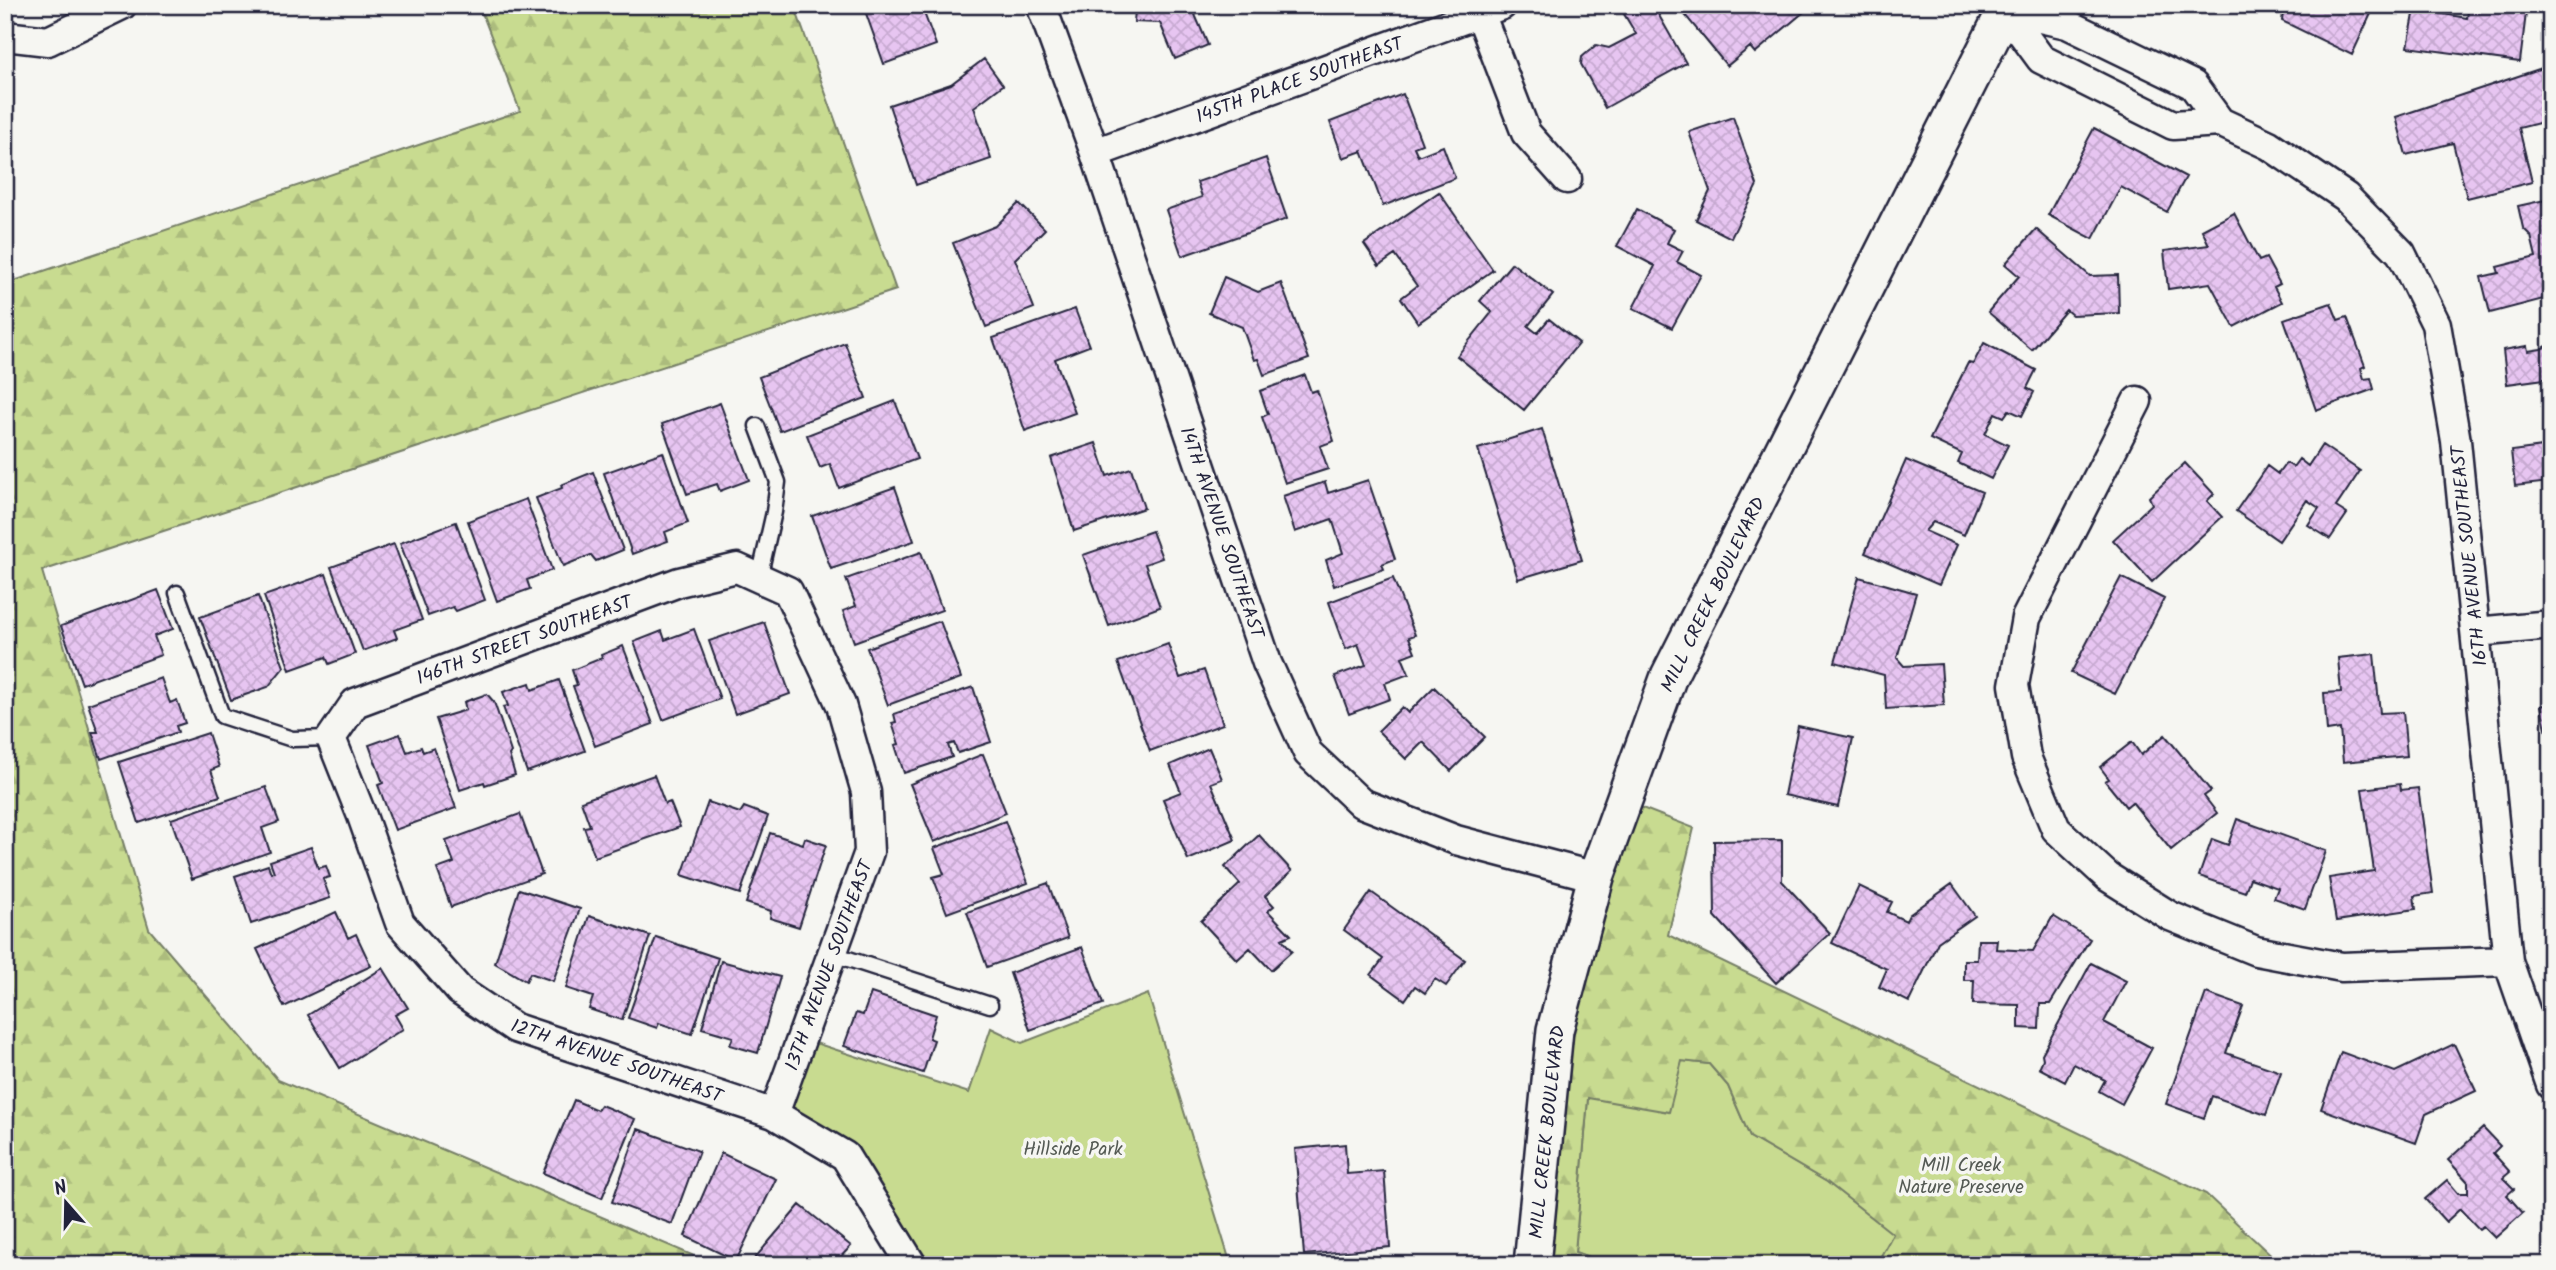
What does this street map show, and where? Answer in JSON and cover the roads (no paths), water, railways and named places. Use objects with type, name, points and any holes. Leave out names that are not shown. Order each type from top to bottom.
[{"type":"street","points":[[5,36],[48,41],[122,5]]},
{"type":"street","name":"14TH AVENUE SOUTHEAST","points":[[1041,5],[1095,153],[1267,663],[1308,753],[1361,803],[1456,840],[1596,877]]},
{"type":"street","name":"16TH AVENUE SOUTHEAST","points":[[2006,7],[2041,59],[2174,125],[2220,122]]},
{"type":"street","name":"16TH AVENUE SOUTHEAST","points":[[2006,7],[2067,24],[2193,85],[2220,122],[2269,145],[2346,197],[2401,253],[2436,324],[2456,441],[2508,961],[2551,1085]]},
{"type":"street","name":"MILL CREEK BOULEVARD","points":[[1532,1265],[1555,1030],[1596,877],[1669,676],[2006,7]]},
{"type":"street","points":[[1491,9],[1526,133],[1567,179]]},
{"type":"street","name":"145TH PLACE SOUTHEAST","points":[[1095,153],[1491,9]]},
{"type":"street","points":[[2137,401],[2026,618],[2014,685],[2026,757],[2056,829],[2108,877],[2169,916],[2256,951],[2342,967],[2508,961]]},
{"type":"street","name":"146TH STREET SOUTHEAST","points":[[331,738],[355,702],[679,582],[748,573]]},
{"type":"street","name":"13TH AVENUE SOUTHEAST","points":[[748,573],[788,591],[841,705],[866,792],[869,852],[774,1114]]},
{"type":"street","points":[[2476,632],[2551,625]]},
{"type":"street","name":"12TH AVENUE SOUTHEAST","points":[[331,738],[401,923],[460,991],[516,1028],[774,1114],[845,1156],[912,1265]]},
{"type":"lane","points":[[748,573],[774,512],[778,482],[757,426]]},
{"type":"lane","points":[[177,593],[222,716],[292,739],[331,738]]},
{"type":"lane","points":[[833,954],[990,1005]]},
{"type":"park label","name":"Hillside Park","points":[[1073,1148]]},
{"type":"park label","name":"Mill Creek Nature Preserve","points":[[1961,1175]]}]
